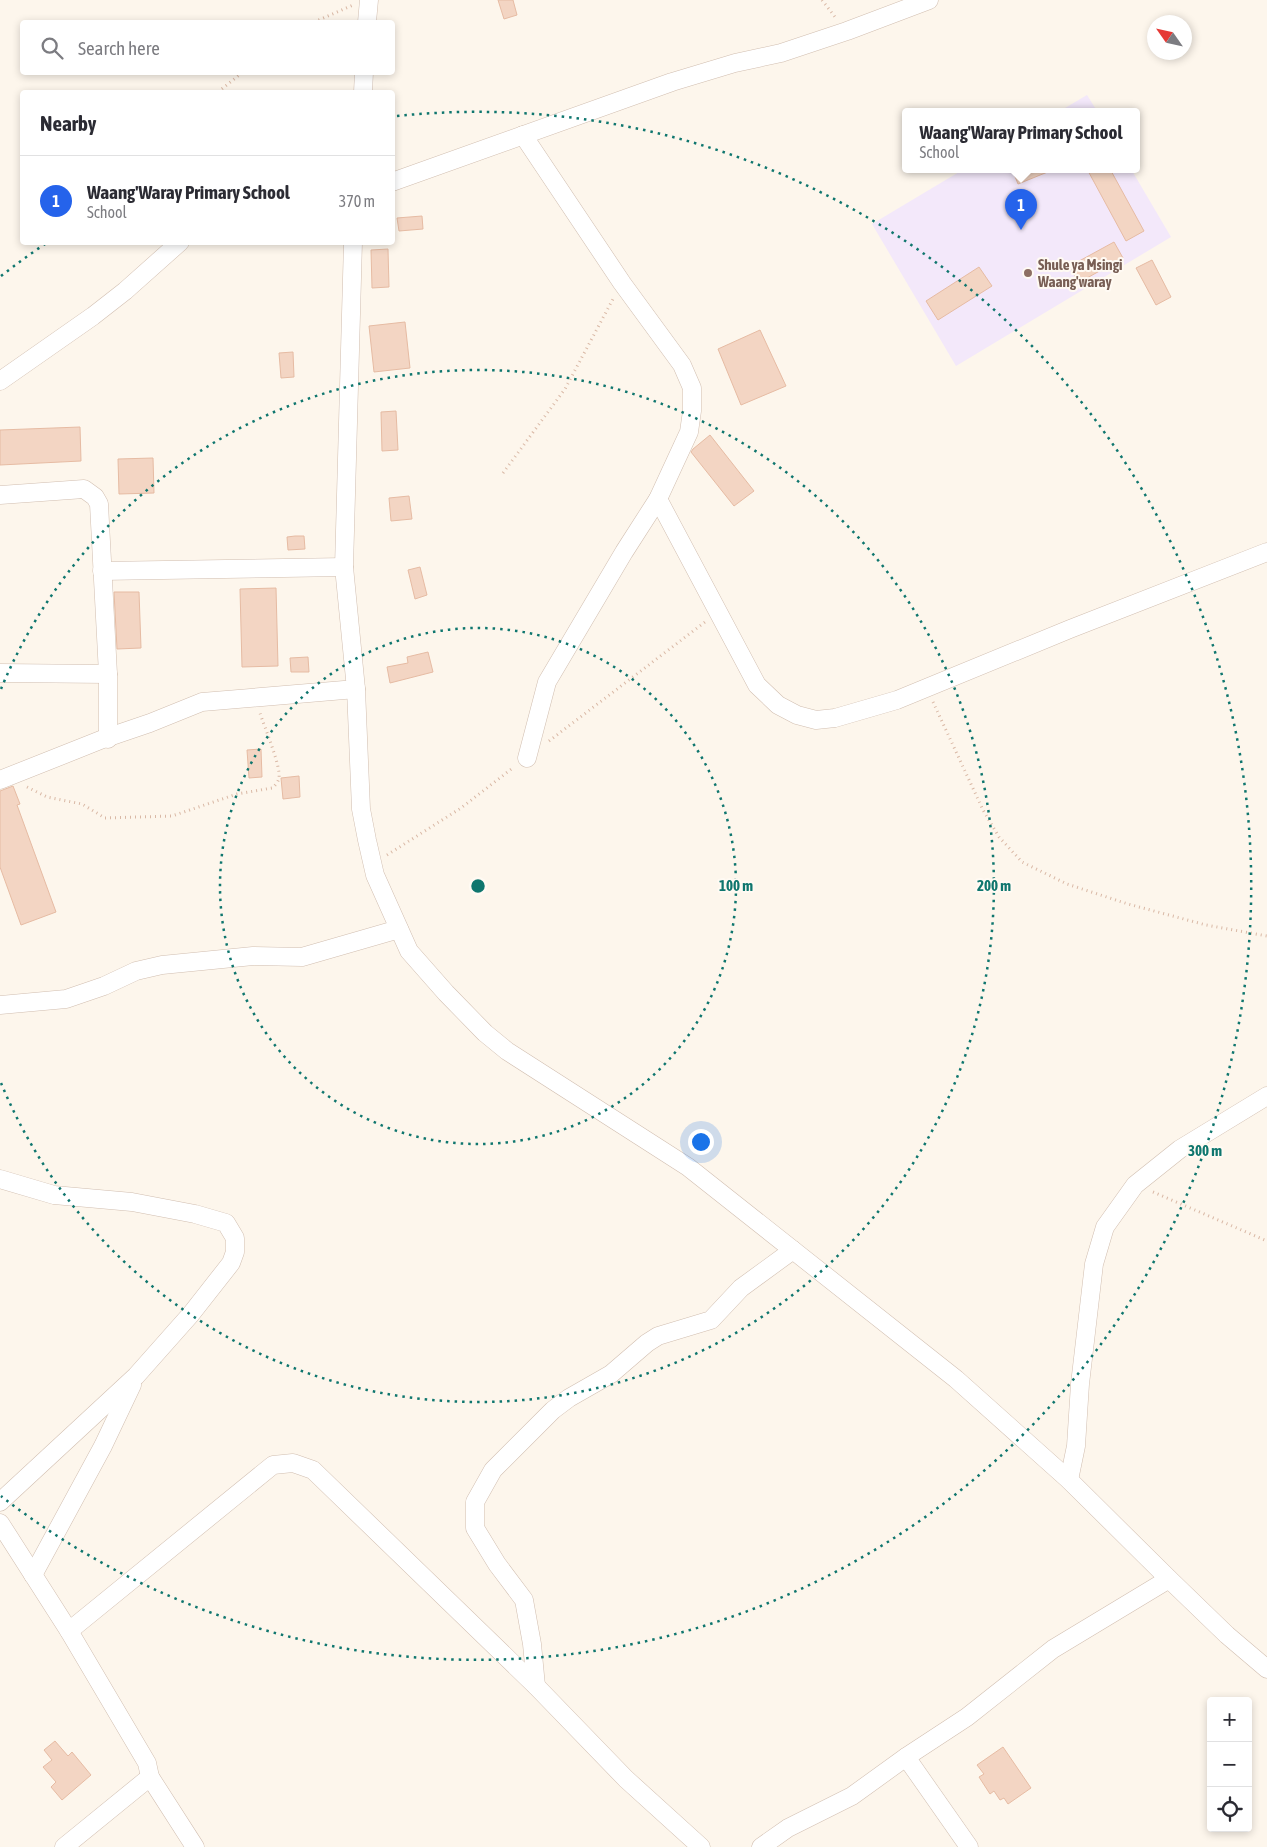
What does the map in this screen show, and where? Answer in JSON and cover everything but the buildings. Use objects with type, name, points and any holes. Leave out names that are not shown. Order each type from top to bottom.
[{"type":"street","points":[[395,181],[672,82],[735,63],[781,53],[912,8],[929,0]]},
{"type":"street","points":[[363,2],[367,20]]},
{"type":"street","points":[[363,90],[364,75]]},
{"type":"street","points":[[523,135],[622,283],[682,365],[692,388],[692,411],[689,432],[658,499],[624,552],[547,682],[527,758]]},
{"type":"street","points":[[0,381],[93,316],[125,291],[177,245]]},
{"type":"street","points":[[353,245],[344,567],[356,689],[362,816],[375,875],[410,951],[485,1033],[507,1051],[688,1167],[956,1379],[1070,1480],[1168,1579],[1227,1635],[1267,1669]]},
{"type":"street","points":[[0,495],[84,489],[95,497],[99,504],[108,674],[108,739]]},
{"type":"street","points":[[658,499],[757,686],[778,705],[797,715],[816,720],[836,718],[898,700],[1070,629],[1267,552]]},
{"type":"street","points":[[102,571],[344,567]]},
{"type":"street","points":[[0,673],[108,674]]},
{"type":"street","points":[[5,778],[202,702],[356,689]]},
{"type":"street","points":[[0,1005],[66,999],[104,986],[136,971],[162,965],[253,956],[302,957],[399,928]]},
{"type":"street","points":[[1070,1480],[1076,1446],[1080,1384],[1094,1264],[1105,1227],[1135,1184],[1180,1149],[1267,1096]]},
{"type":"street","points":[[0,1180],[54,1194],[132,1202],[195,1214],[226,1223],[236,1238],[235,1252],[231,1263],[191,1314],[136,1376],[0,1502]]},
{"type":"street","points":[[536,1686],[532,1644],[524,1600],[496,1564],[475,1528],[475,1502],[489,1478],[494,1470],[553,1410],[569,1398],[611,1374],[658,1336],[710,1320],[740,1288],[793,1250]]},
{"type":"street","points":[[33,1575],[103,1446],[136,1376]]},
{"type":"street","points":[[69,1631],[273,1466],[293,1463],[313,1470],[536,1686],[626,1780],[702,1847]]},
{"type":"street","points":[[0,1523],[69,1631],[147,1763],[150,1777],[195,1847]]},
{"type":"street","points":[[761,1847],[788,1828],[852,1796],[906,1757],[967,1717],[1053,1649],[1168,1579]]},
{"type":"street","points":[[906,1757],[969,1847]]},
{"type":"street","points":[[64,1847],[150,1777]]},
{"type":"path","points":[[319,20],[363,2]]},
{"type":"path","points":[[220,90],[239,75]]},
{"type":"path","points":[[503,473],[565,389],[622,283]]},
{"type":"path","points":[[927,688],[983,810],[999,837],[1022,862],[1067,884],[1128,904],[1206,925],[1267,936]]},
{"type":"path","points":[[5,778],[38,794],[82,804],[105,818],[172,816],[237,794],[272,788],[279,778],[277,766],[254,698]]},
{"type":"path","points":[[1135,1184],[1267,1241]]},
{"type":"shaded area","points":[[1087,95],[1095,108],[1065,108]]},
{"type":"shaded area","points":[[957,173],[1133,173],[1171,237],[956,366],[872,224]]},
{"type":"place","name":"Waang'Waray Primary School","points":[[1021,230]]},
{"type":"place","name":"Shule ya Msingi Waang'waray","points":[[1028,273]]}]
